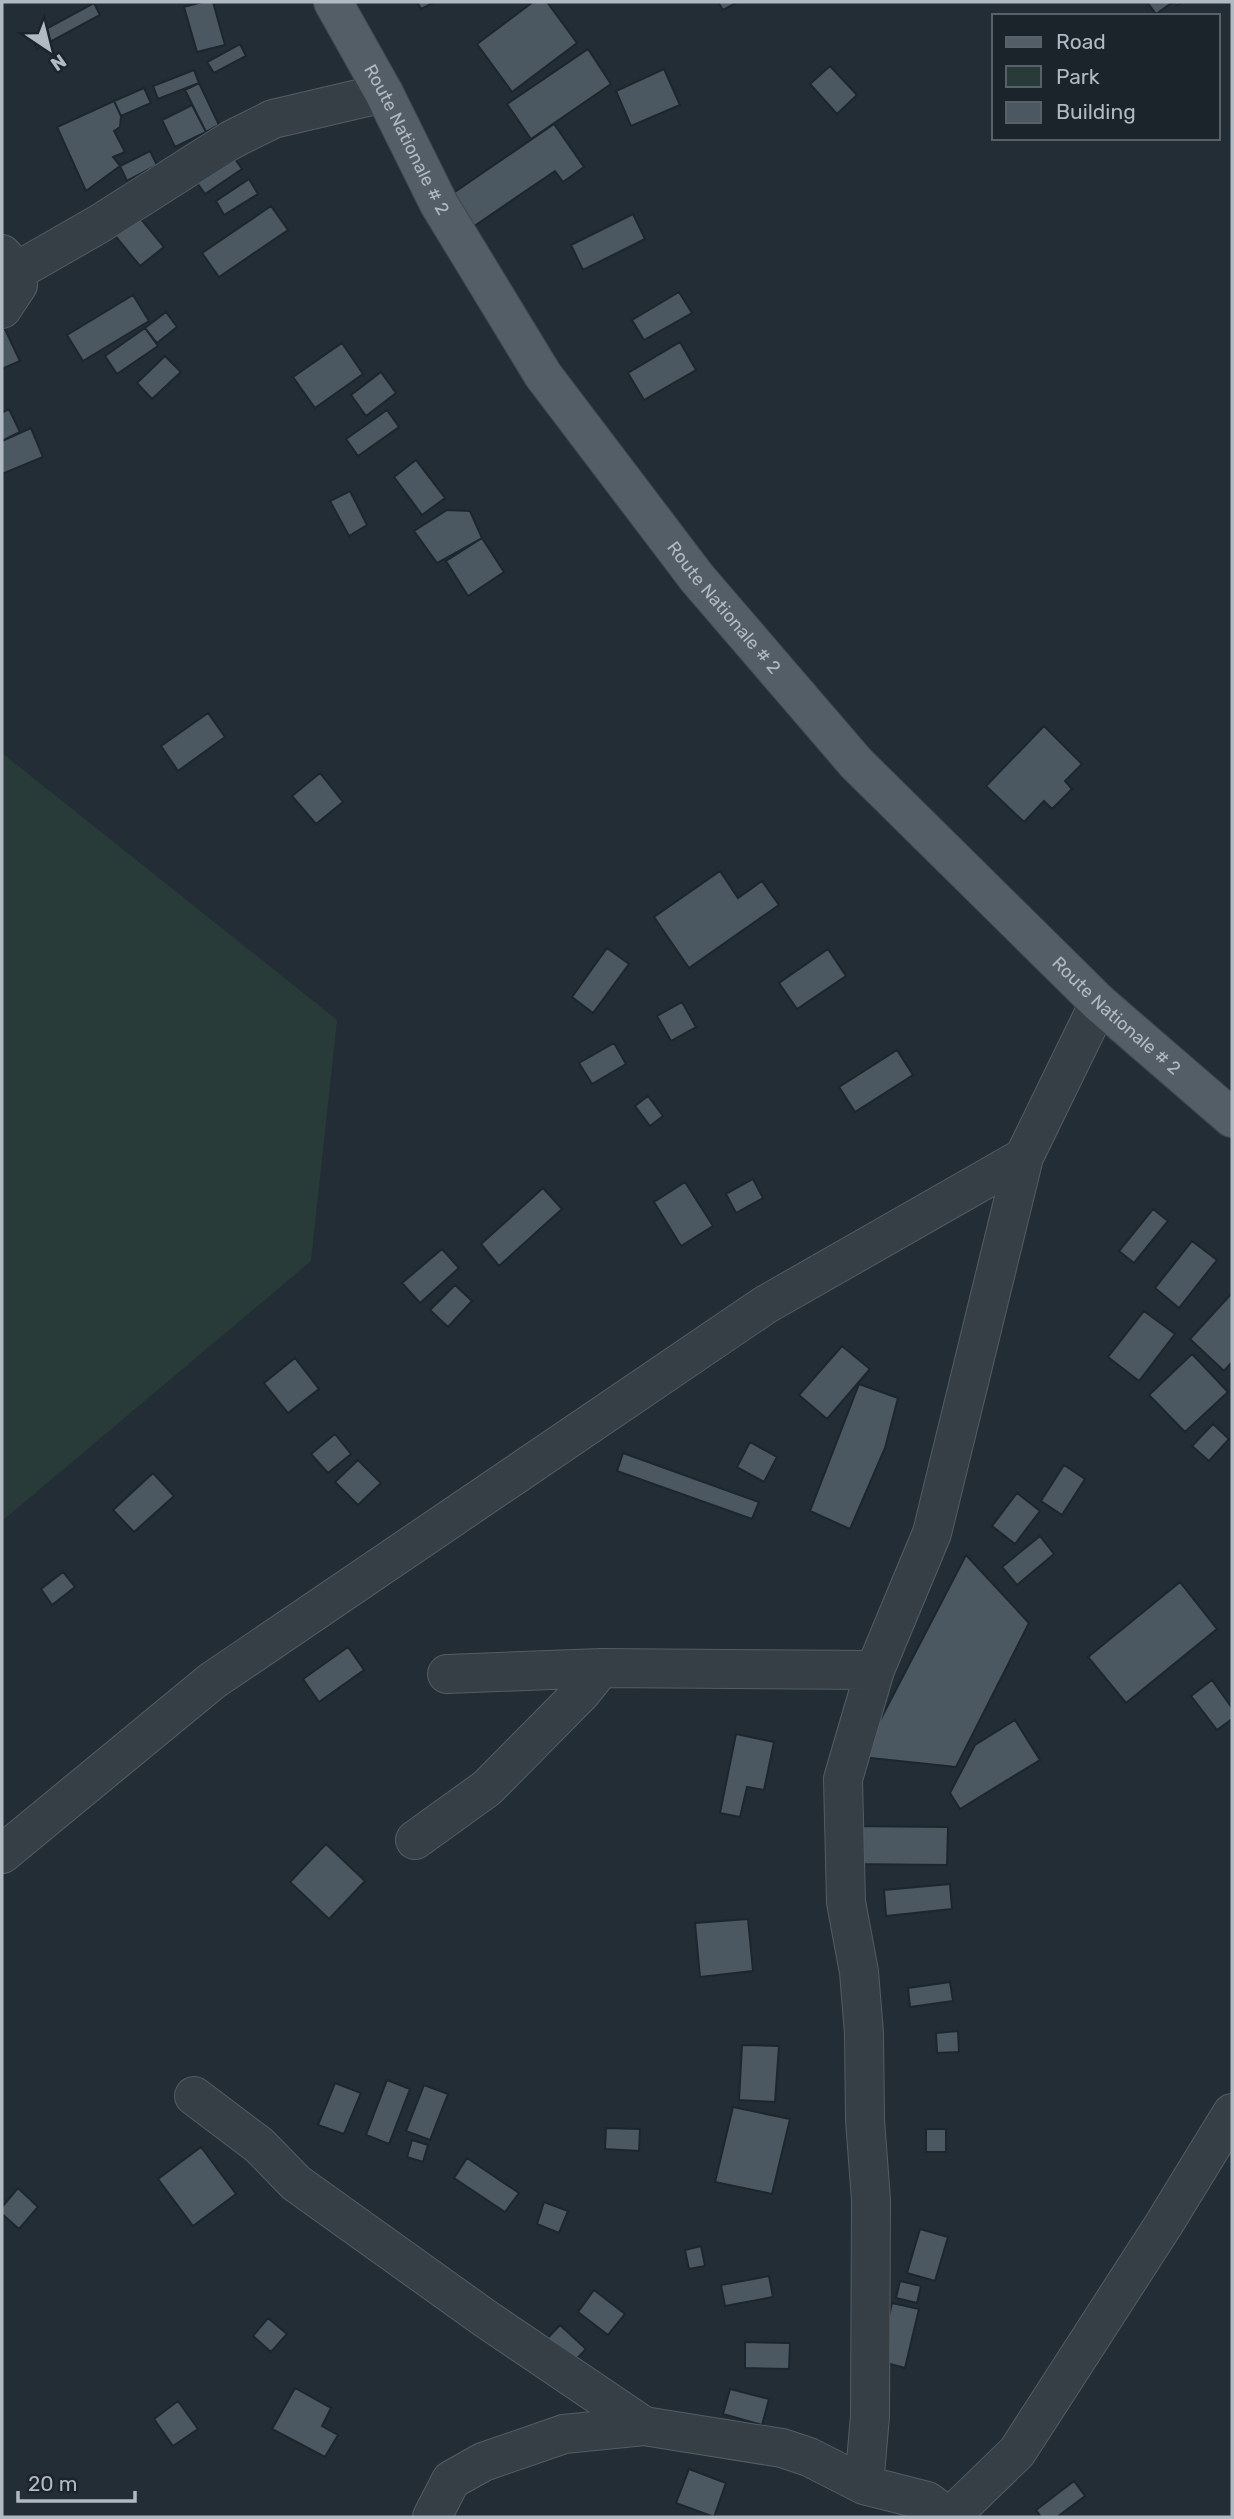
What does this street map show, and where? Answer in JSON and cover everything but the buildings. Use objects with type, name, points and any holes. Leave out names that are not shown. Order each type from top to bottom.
[{"type":"main road","name":"Route Nationale # 2","points":[[333,2],[384,93],[439,204],[543,374],[697,578],[856,763],[1099,1003],[1232,1118]]},
{"type":"street","points":[[2,309],[18,285],[10,263],[99,224],[231,140],[273,119],[384,93]]},
{"type":"street","points":[[864,2485],[870,2416],[871,2200],[859,1972],[846,1902],[843,1779],[875,1670],[932,1533],[1024,1157],[1099,1003]]},
{"type":"street","points":[[2,1854],[212,1681],[246,1657],[765,1305],[1024,1157]]},
{"type":"street","points":[[447,1674],[601,1668],[875,1670]]},
{"type":"street","points":[[415,1840],[486,1788],[582,1693],[601,1668]]},
{"type":"street","points":[[194,2096],[259,2145],[296,2183],[486,2319],[644,2426]]},
{"type":"street","points":[[432,2517],[451,2480],[483,2462],[564,2434],[644,2426],[782,2448],[809,2457],[864,2485],[927,2501],[949,2517],[1017,2452],[1232,2113]]},
{"type":"green space","points":[[2,753],[337,1020],[311,1261],[2,1521]]}]
